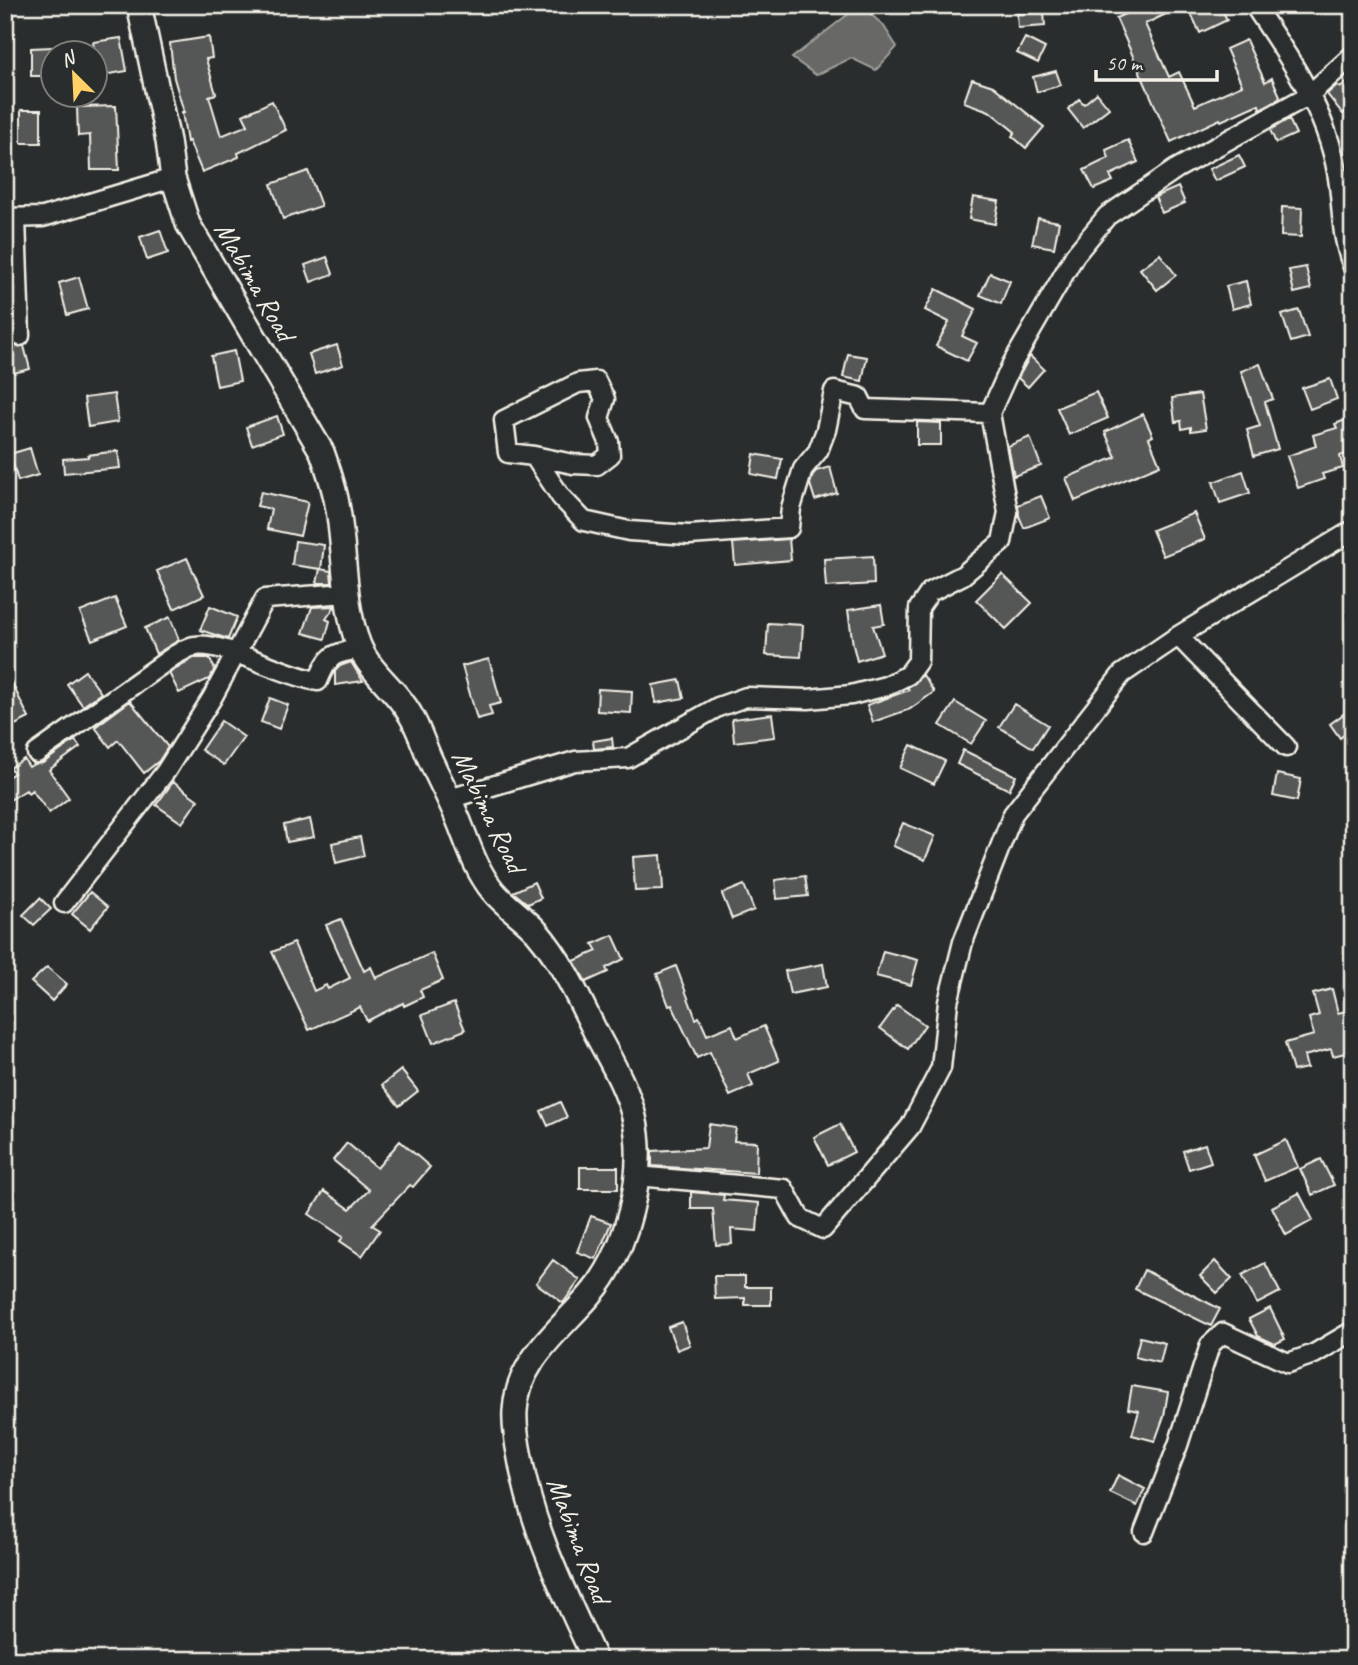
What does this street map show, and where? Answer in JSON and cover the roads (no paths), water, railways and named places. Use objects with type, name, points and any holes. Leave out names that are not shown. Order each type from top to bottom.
[{"type":"main road","name":"Mabima Road","points":[[139,5],[168,141],[173,178],[188,224],[322,452],[338,506],[347,593],[361,649],[377,674],[396,692],[411,715],[478,867],[494,892],[538,933],[565,972],[624,1089],[634,1116],[638,1138],[638,1176],[624,1230],[606,1273],[592,1293],[538,1352],[526,1371],[515,1410],[520,1455],[532,1512],[548,1555],[595,1660]]},
{"type":"street","points":[[1254,5],[1287,54],[1326,128],[1338,173],[1344,239],[1353,267]]},
{"type":"street","points":[[449,799],[575,761],[628,758],[718,707],[746,697],[808,699],[851,695],[886,686],[908,675],[918,662],[919,608],[930,592],[964,575],[1002,542],[1009,512],[990,414],[1012,364],[1075,255],[1107,216],[1175,169],[1309,95],[1353,55]]},
{"type":"street","points":[[20,336],[11,218],[43,217],[173,178]]},
{"type":"street","points":[[596,381],[605,400],[599,418],[609,442],[610,455],[597,465],[573,464],[534,456],[508,453],[504,420],[578,383],[596,381]]},
{"type":"street","points":[[534,456],[561,497],[584,521],[629,531],[689,534],[789,528],[791,508],[803,469],[818,451],[826,430],[834,391],[859,397],[865,409],[990,414]]},
{"type":"street","points":[[638,1176],[784,1189],[800,1218],[823,1229],[910,1127],[941,1068],[948,1002],[962,942],[1013,814],[1122,674],[1178,636],[1353,530]]},
{"type":"street","points":[[64,903],[166,771],[212,698],[265,599],[347,593]]},
{"type":"street","points":[[1178,636],[1286,747]]},
{"type":"street","points":[[37,753],[175,655],[194,646],[213,646],[300,678],[318,681],[325,663],[335,653],[361,649]]},
{"type":"street","points":[[1144,1532],[1178,1445],[1210,1345],[1223,1334],[1288,1363],[1314,1354],[1353,1331]]}]
